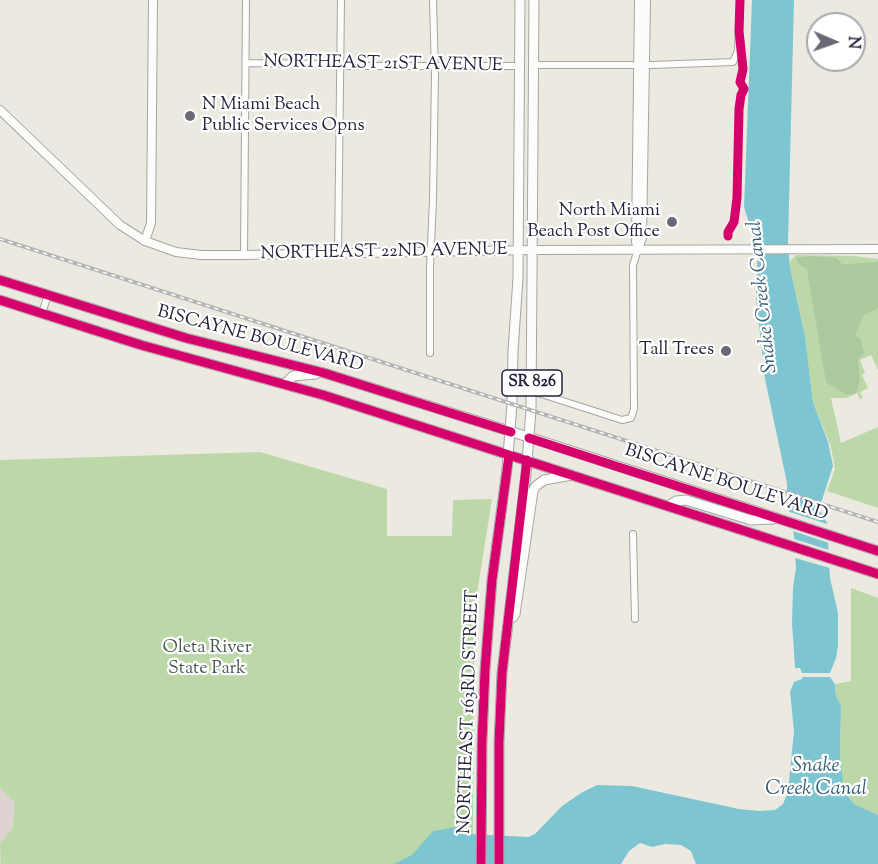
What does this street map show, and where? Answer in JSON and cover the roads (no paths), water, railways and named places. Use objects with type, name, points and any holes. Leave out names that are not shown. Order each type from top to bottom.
[{"type":"main road","name":"NORTHEAST 163RD STREET","points":[[481,864],[482,742],[490,602],[511,432],[518,251],[520,0]]},
{"type":"main road","name":"NORTHEAST 163RD STREET","points":[[499,864],[499,742],[502,672],[527,460],[532,391],[534,0]]},
{"type":"main road","points":[[520,39],[525,56],[534,64]]},
{"type":"main road","points":[[519,66],[527,72],[533,88]]},
{"type":"main road","name":"NORTHEAST 22ND AVENUE","points":[[0,110],[109,216],[145,241],[161,248],[188,254],[244,255],[532,250]]},
{"type":"main road","name":"BISCAYNE BOULEVARD","points":[[0,280],[186,338],[324,373],[878,551]]},
{"type":"main road","name":"BISCAYNE BOULEVARD","points":[[0,300],[169,353],[285,384],[878,574]]},
{"type":"main road","points":[[285,384],[293,376],[324,373]]},
{"type":"main road","points":[[508,624],[515,614],[534,488],[544,480],[573,475]]},
{"type":"main road","points":[[669,506],[676,501],[686,500],[751,520],[783,520]]},
{"type":"main road","points":[[482,742],[499,742]]},
{"type":"street","points":[[145,241],[151,223],[153,0]]},
{"type":"street","points":[[244,255],[246,0]]},
{"type":"street","points":[[338,254],[341,0]]},
{"type":"street","points":[[430,353],[433,0]]},
{"type":"street","points":[[639,0],[642,65]]},
{"type":"street","points":[[532,391],[622,420],[631,418],[634,409],[633,265],[639,249],[636,242],[646,0]]},
{"type":"street","points":[[534,64],[642,65],[735,61],[738,51],[740,0]]},
{"type":"street","name":"NORTHEAST 21ST AVENUE","points":[[246,63],[347,66],[519,66]]},
{"type":"street","points":[[847,249],[878,254]]},
{"type":"street","name":"NORTHEAST 22ND AVENUE","points":[[532,250],[878,249]]},
{"type":"street","points":[[42,313],[48,295]]},
{"type":"street","points":[[633,534],[635,619]]},
{"type":"water","name":"Snake Creek Canal","points":[[752,0],[794,0],[788,243],[790,268],[805,336],[813,402],[828,442],[833,466],[819,509],[827,523],[830,578],[838,613],[838,645],[830,673],[802,673],[800,668],[795,668],[792,623],[796,568],[794,536],[787,499],[787,483],[765,379],[756,298],[758,243],[754,239],[744,207]]},
{"type":"water","points":[[802,677],[830,677],[835,684],[836,696],[841,705],[840,756],[844,791],[854,804],[878,815],[878,864],[696,864],[691,851],[681,845],[665,844],[652,847],[640,843],[629,851],[621,864],[394,864],[412,855],[433,831],[462,826],[468,834],[529,837],[535,834],[562,806],[597,785],[632,786],[739,809],[775,810],[783,804],[788,792],[794,731],[790,692],[794,682]]},
{"type":"railway","points":[[0,239],[878,522]]},
{"type":"place","name":"N Miami Beach Public Services Opns","points":[[190,116]]},
{"type":"place","name":"North Miami Beach Post Office","points":[[672,222]]},
{"type":"place","name":"Tall Trees","points":[[726,351]]},
{"type":"park label","name":"Oleta River State Park","points":[[207,659]]}]
